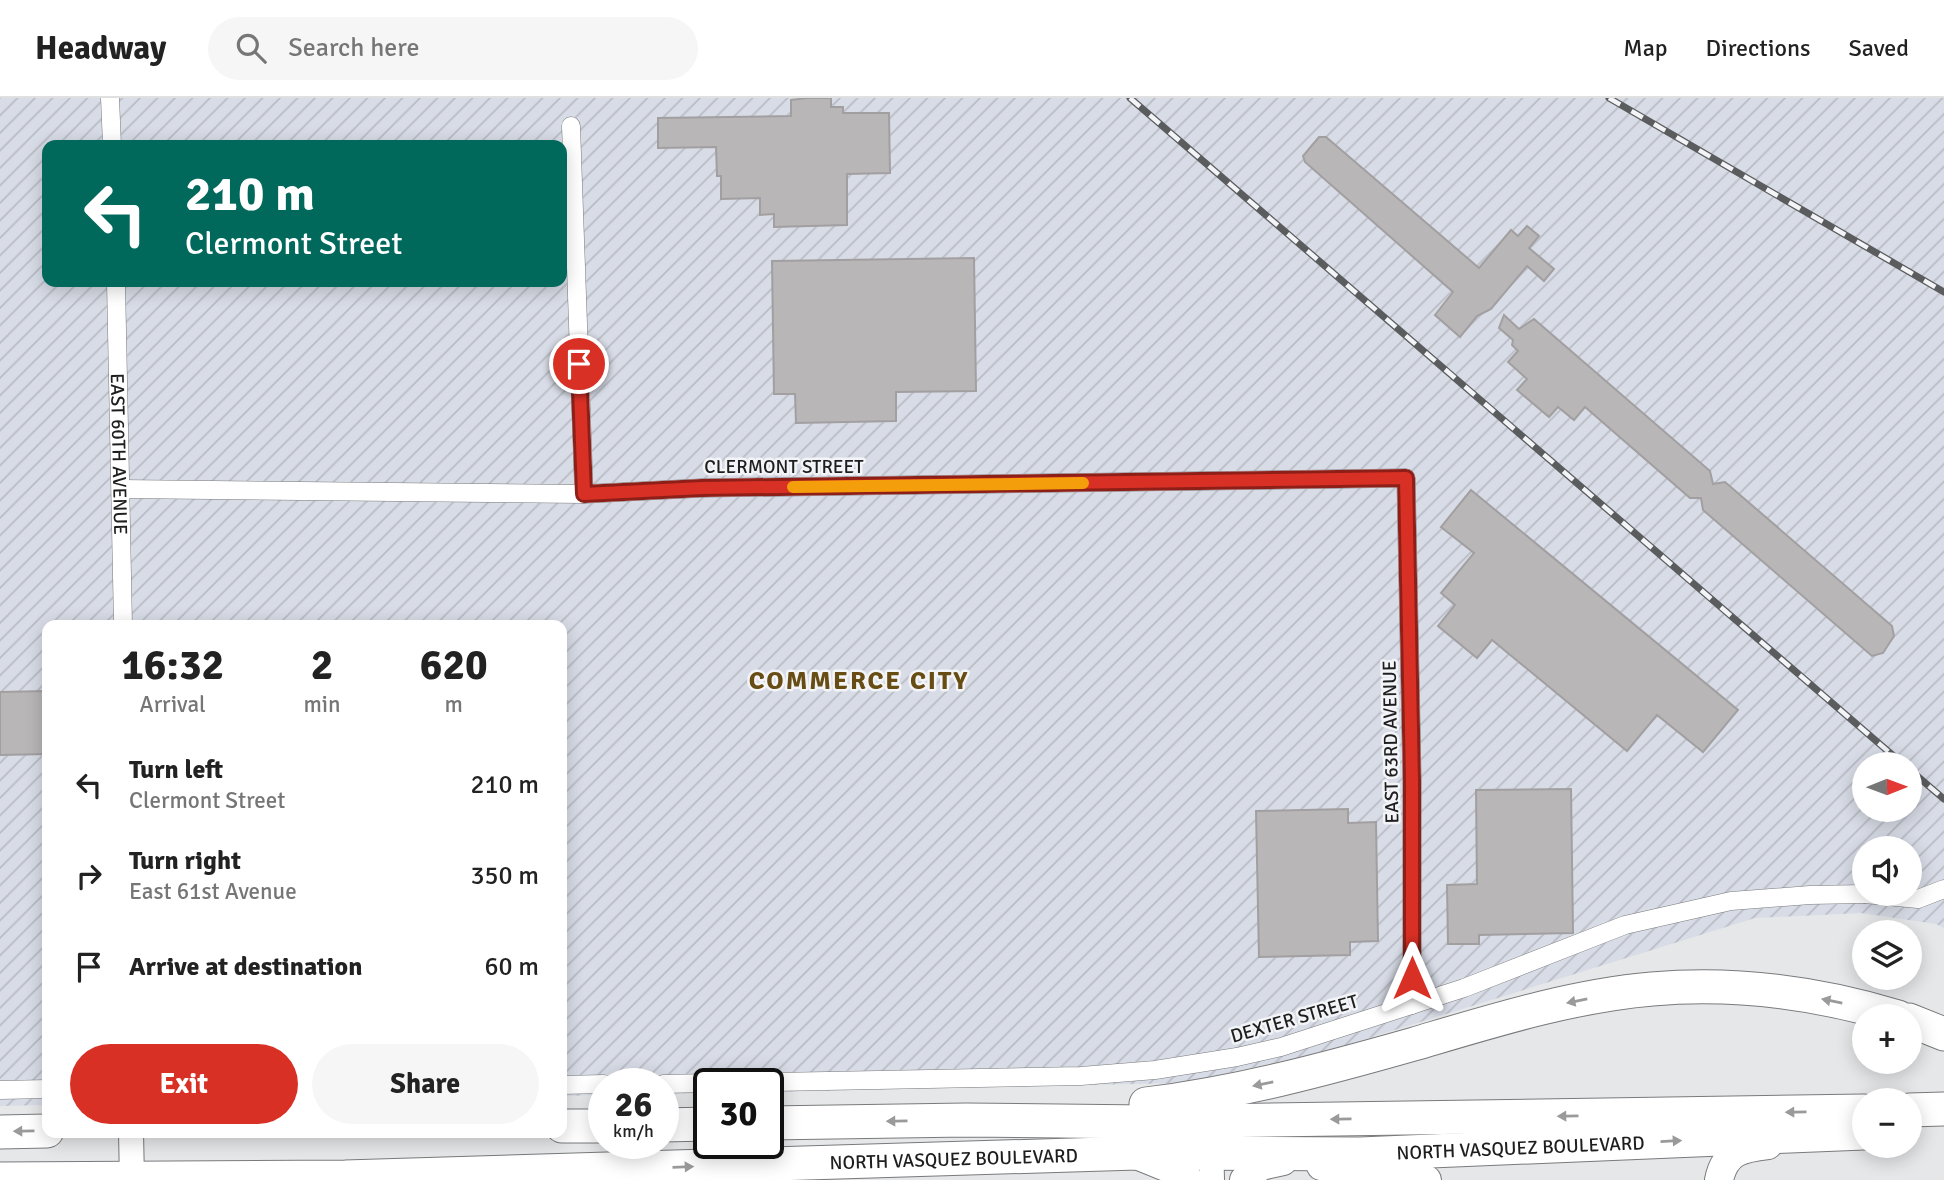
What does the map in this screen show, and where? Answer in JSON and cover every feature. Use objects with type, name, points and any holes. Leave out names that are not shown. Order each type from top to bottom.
[{"type":"highway","points":[[966,1120],[1106,1109],[1207,1096],[1294,1077],[1514,1015],[1652,989],[1697,987],[1762,990],[1852,1005]]},
{"type":"highway","points":[[1922,1025],[1944,1034]]},
{"type":"highway","points":[[1922,1110],[1944,1109]]},
{"type":"highway","name":"NORTH VASQUEZ BOULEVARD","points":[[784,1123],[966,1120],[1147,1122],[1852,1111]]},
{"type":"highway","points":[[567,1126],[588,1126]]},
{"type":"highway","points":[[0,1132],[42,1131]]},
{"type":"highway","points":[[1922,1132],[1944,1132]]},
{"type":"highway","name":"NORTH VASQUEZ BOULEVARD","points":[[0,1179],[337,1179],[1137,1153],[1211,1156],[1373,1154],[1852,1134]]},
{"type":"highway","points":[[1137,1153],[1175,1168],[1186,1180]]},
{"type":"main road","points":[[1719,1179],[1724,1163],[1746,1147],[1852,1134]]},
{"type":"main road","points":[[1211,1156],[1283,1161],[1427,1180]]},
{"type":"main road","points":[[1244,1180],[1261,1166],[1283,1161]]},
{"type":"street","points":[[110,98],[112,140]]},
{"type":"street","points":[[571,126],[584,494]]},
{"type":"street","name":"EAST 60TH AVENUE","points":[[116,287],[123,620]]},
{"type":"street","name":"CLERMONT STREET","points":[[121,489],[584,494],[702,488],[1406,478]]},
{"type":"street","name":"EAST 63RD AVENUE","points":[[1406,478],[1412,780],[1412,1005]]},
{"type":"street","name":"DEXTER STREET","points":[[1922,897],[1944,889]]},
{"type":"street","name":"DEXTER STREET","points":[[784,1082],[1081,1076],[1155,1070],[1237,1057],[1281,1047],[1412,1005],[1625,926],[1731,901],[1852,894]]},
{"type":"street","points":[[567,1085],[588,1084]]},
{"type":"street","points":[[0,1090],[42,1089]]},
{"type":"street","points":[[131,1138],[132,1180]]},
{"type":"shaded area","points":[[0,98],[1944,98],[1944,928],[1922,920],[1861,913],[1755,918],[1324,1052],[1182,1083],[784,1092],[784,1068],[693,1068],[693,1093],[679,1094],[679,1068],[588,1068],[588,1095],[567,1096],[567,620],[42,620],[42,1105],[0,1106]]},
{"type":"building","points":[[831,98],[831,107],[843,107],[843,113],[889,113],[890,173],[847,174],[847,225],[774,227],[774,214],[760,215],[760,198],[721,199],[721,176],[717,176],[716,147],[658,148],[658,118],[791,116],[791,100]]},
{"type":"building","points":[[1319,137],[1326,137],[1479,268],[1511,230],[1518,236],[1527,226],[1539,236],[1529,248],[1554,269],[1544,281],[1527,266],[1491,309],[1477,316],[1460,337],[1435,315],[1453,292],[1305,162],[1303,156]]},
{"type":"building","points":[[974,258],[976,391],[896,392],[896,421],[796,423],[795,394],[774,394],[772,261]]},
{"type":"building","points":[[1504,315],[1519,329],[1534,319],[1710,471],[1713,484],[1725,482],[1892,626],[1894,636],[1883,653],[1872,656],[1703,510],[1701,498],[1690,498],[1585,407],[1574,420],[1558,407],[1549,417],[1517,390],[1527,379],[1508,362],[1518,351],[1512,345],[1513,340],[1499,328]]},
{"type":"building","points":[[1471,490],[1738,710],[1703,752],[1657,715],[1627,751],[1492,640],[1477,658],[1438,626],[1455,605],[1441,593],[1474,553],[1441,527]]},
{"type":"building","points":[[42,691],[42,754],[0,755],[0,692]]},
{"type":"building","points":[[1571,789],[1573,933],[1479,935],[1479,944],[1448,944],[1447,885],[1477,884],[1476,790]]},
{"type":"building","points":[[1348,809],[1348,823],[1376,822],[1378,941],[1350,942],[1350,955],[1259,957],[1256,811]]},
{"type":"railway","points":[[1130,98],[1889,752]]},
{"type":"railway","points":[[1609,98],[1944,292]]},
{"type":"railway","points":[[1922,780],[1944,799]]},
{"type":"slow traffic","points":[[793,487],[1083,483]]},
{"type":"district","name":"COMMERCE CITY","points":[[859,680]]},
{"type":"route","points":[[579,364],[584,494],[702,488],[1406,478],[1412,780],[1412,978]]}]
